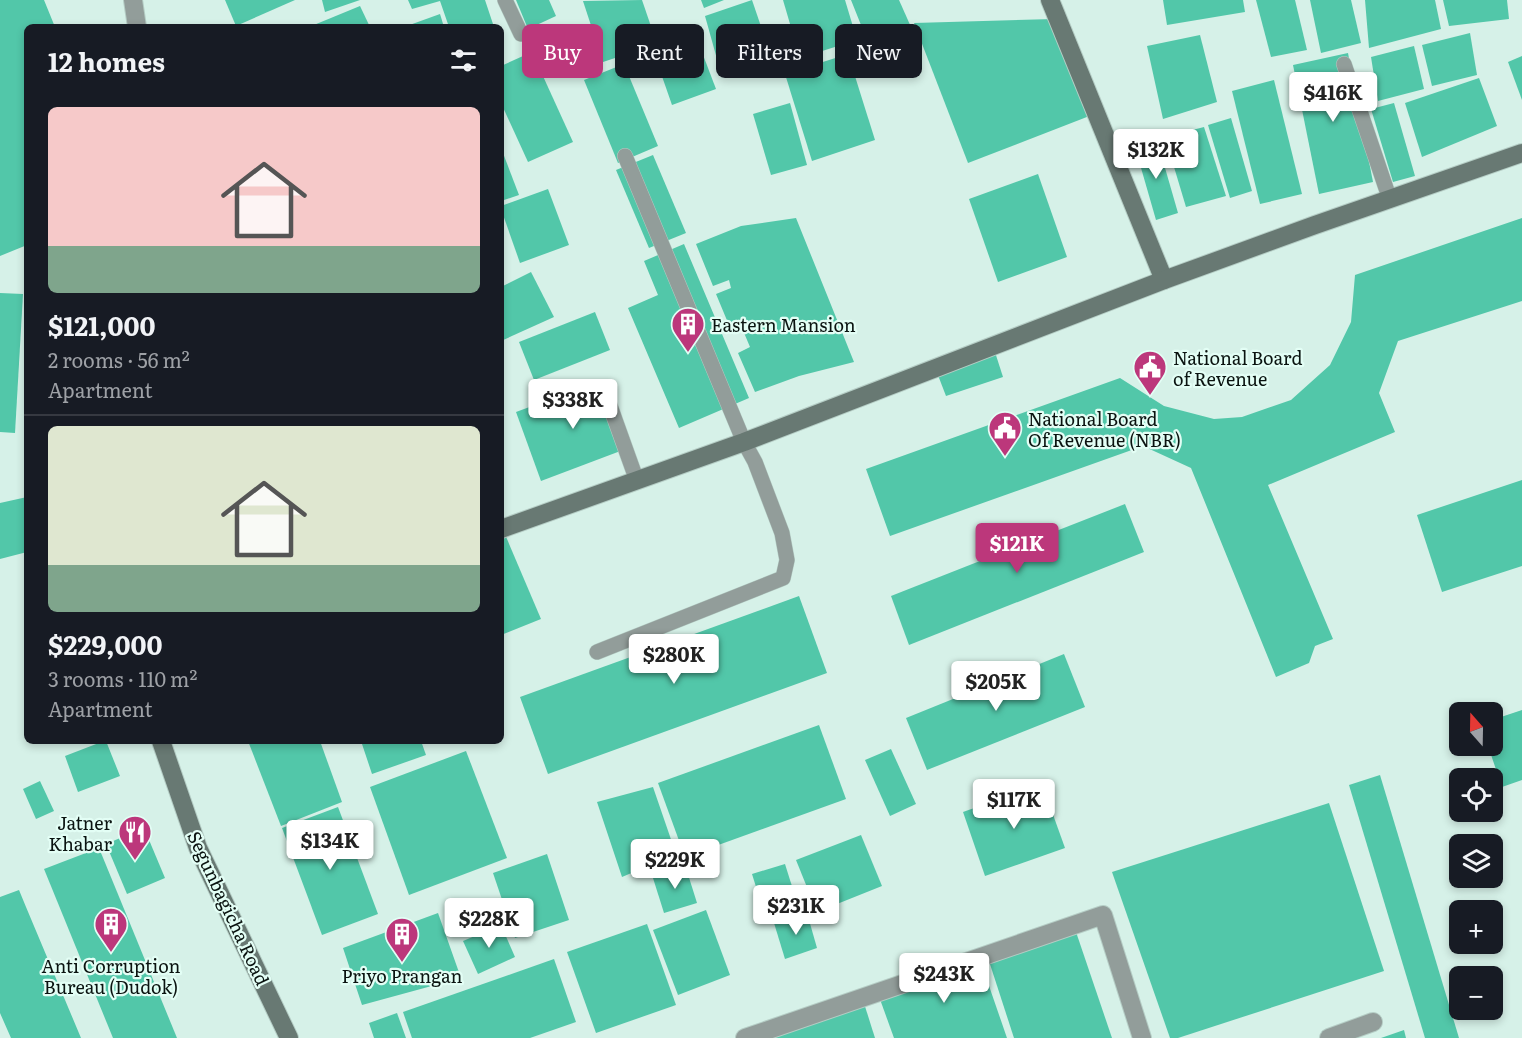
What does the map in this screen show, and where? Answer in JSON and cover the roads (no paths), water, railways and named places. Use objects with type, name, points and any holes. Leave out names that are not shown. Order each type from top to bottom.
[{"type":"street","points":[[133,0],[137,24]]},
{"type":"street","points":[[1050,0],[1164,280]]},
{"type":"street","points":[[504,528],[744,442],[1164,280],[1522,153]]},
{"type":"street","name":"Segunbagicha Road","points":[[162,744],[198,848],[290,1038]]},
{"type":"street","points":[[746,1038],[1103,915],[1142,1038]]},
{"type":"street","points":[[1329,1038],[1373,1022]]},
{"type":"lane","points":[[506,0],[521,34]]},
{"type":"lane","points":[[1344,64],[1390,200]]},
{"type":"lane","points":[[597,652],[783,578],[787,560],[782,533],[755,462],[744,442],[625,156]]},
{"type":"lane","points":[[604,389],[637,481]]},
{"type":"place","name":"Eastern Mansion","points":[[688,353]]},
{"type":"place","name":"National Board of Revenue","points":[[1150,396]]},
{"type":"place","name":"National Board Of Revenue (NBR)","points":[[1005,457]]},
{"type":"place","name":"Jatner Khabar","points":[[135,861]]},
{"type":"place","name":"Anti Corruption Bureau (Dudok)","points":[[111,953]]},
{"type":"place","name":"Priyo Prangan","points":[[402,963]]}]
